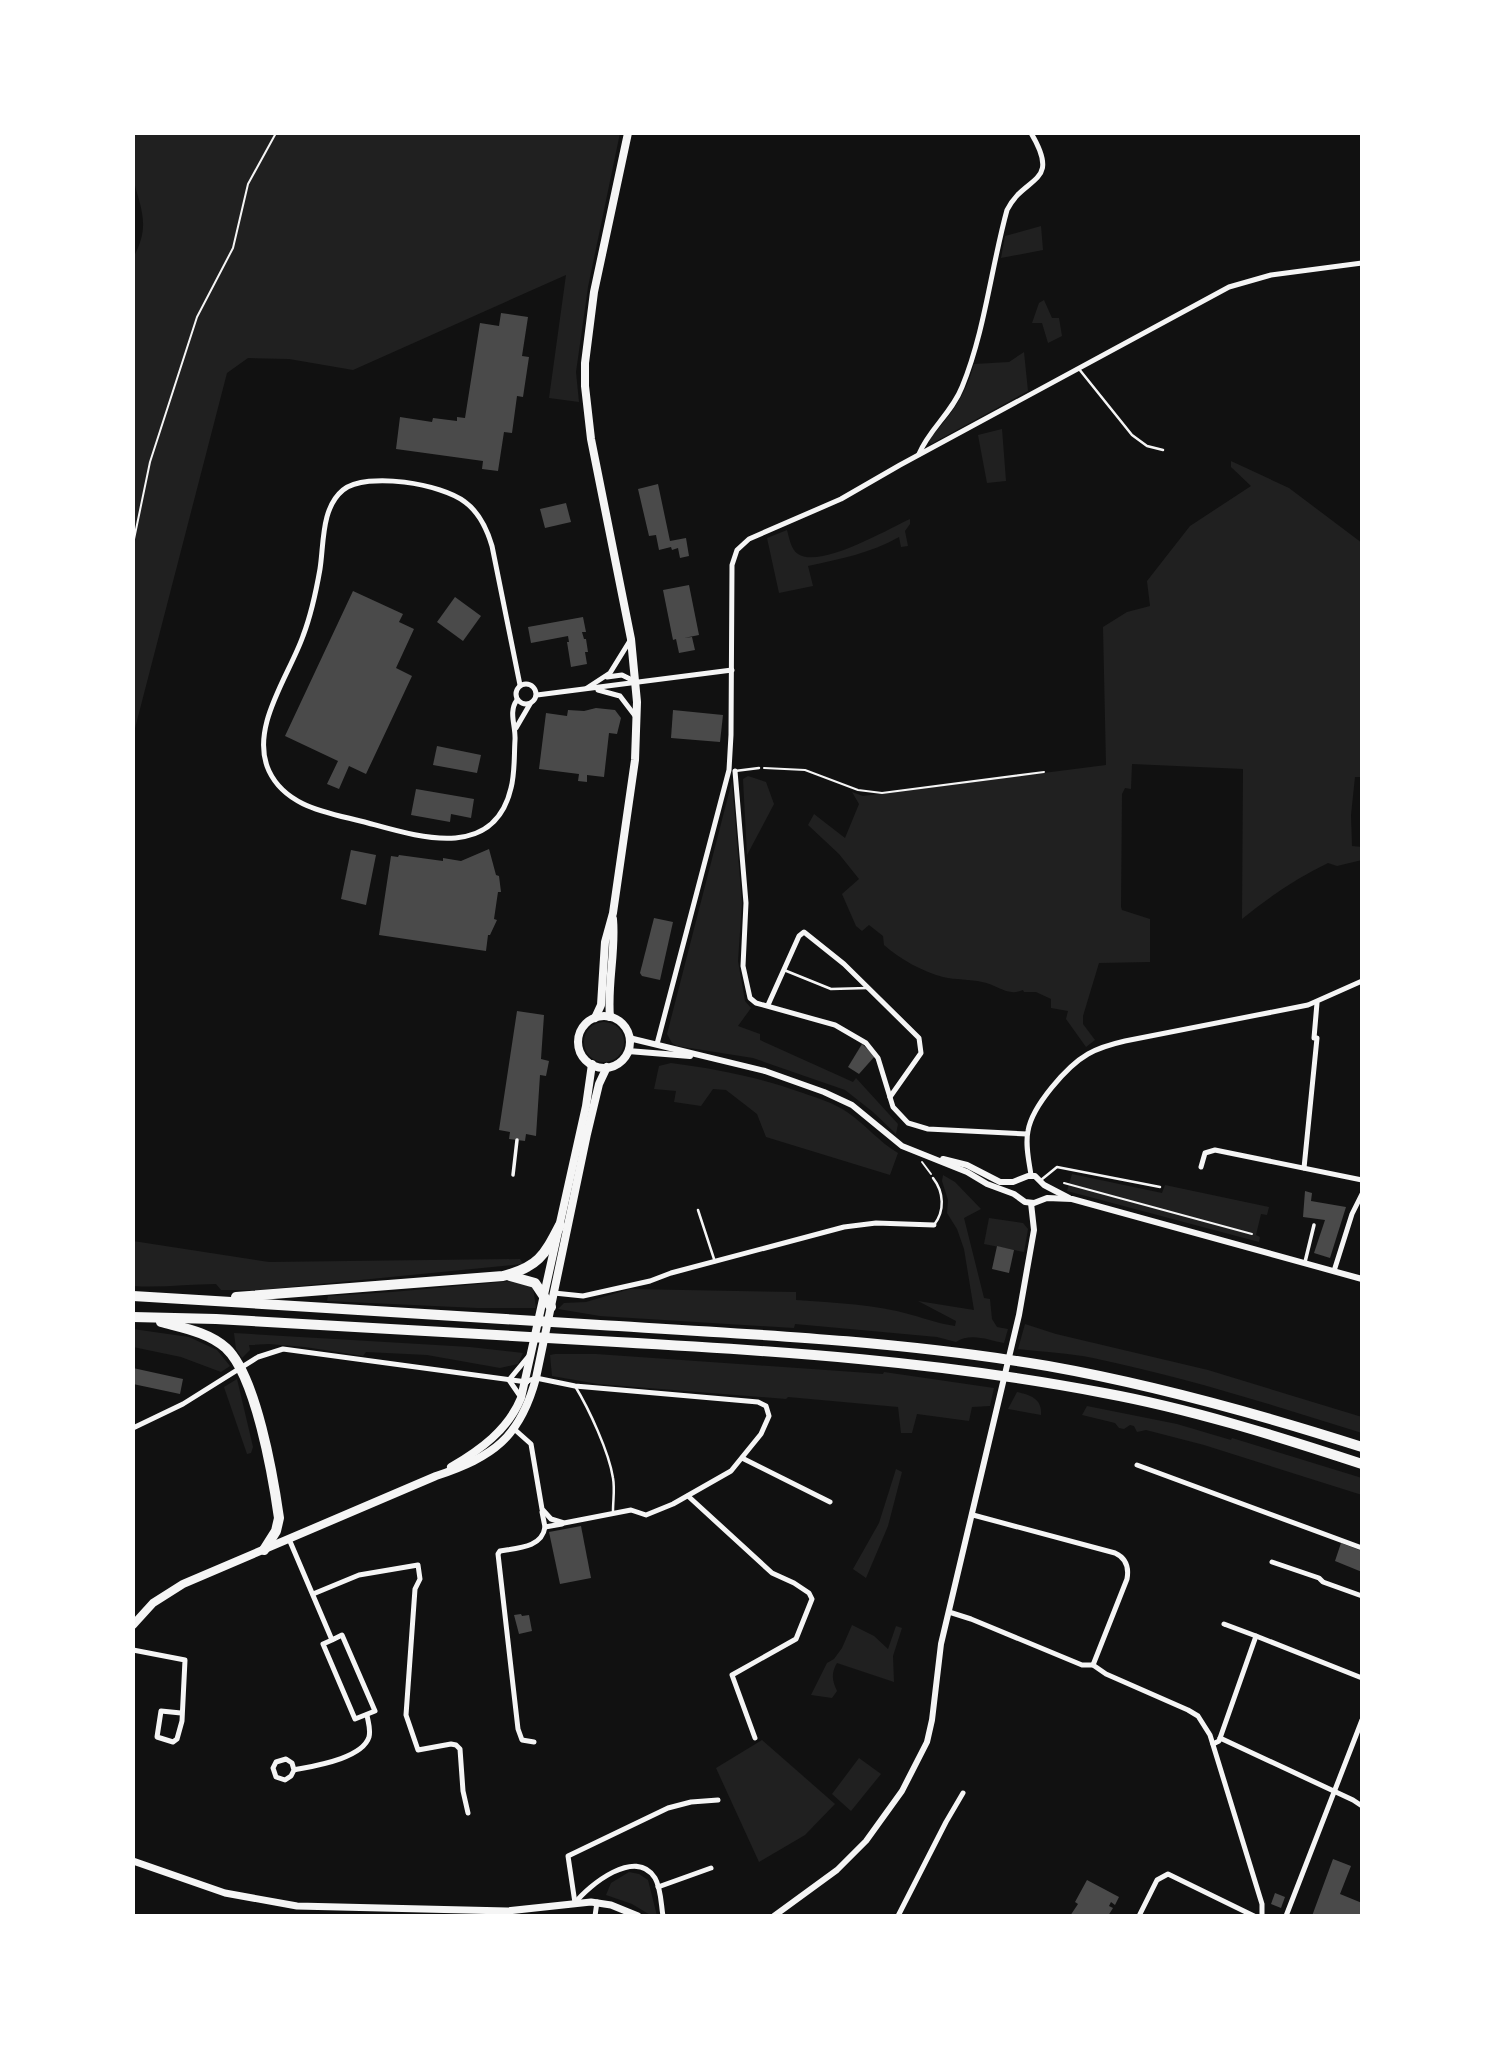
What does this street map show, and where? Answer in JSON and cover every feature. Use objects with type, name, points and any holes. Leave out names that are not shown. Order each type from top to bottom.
[{"type":"highway","points":[[180,1299],[248,1297],[503,1276],[537,1262],[545,1254],[559,1224]]},
{"type":"highway","points":[[503,1276],[533,1281],[549,1294],[551,1307]]},
{"type":"highway","points":[[133,1296],[809,1338],[991,1357],[1185,1395],[1362,1447]]},
{"type":"highway","points":[[136,1317],[532,1343],[552,1338],[857,1358],[1014,1377],[1107,1393],[1218,1420],[1362,1464]]},
{"type":"highway","points":[[136,1317],[198,1332],[219,1343],[236,1361],[243,1374],[259,1424],[279,1518],[276,1531],[264,1550]]},
{"type":"main road","points":[[595,1018],[610,1017],[621,1023],[629,1038],[628,1051],[621,1061],[607,1067],[592,1064],[582,1055],[578,1041],[584,1026],[595,1018],[601,1005],[604,942],[613,913],[635,760],[637,683],[631,639],[597,471],[585,386],[594,292],[628,133]]},
{"type":"main road","points":[[610,1017],[615,940],[613,913]]},
{"type":"main road","points":[[549,1294],[559,1224],[586,1106],[592,1064]]},
{"type":"main road","points":[[436,1475],[477,1451],[510,1418],[532,1381],[532,1343],[549,1294],[598,1084],[607,1067]]},
{"type":"main road","points":[[133,1625],[150,1606],[167,1593],[436,1475],[482,1458],[497,1447],[516,1432],[525,1411],[551,1307]]},
{"type":"main road","points":[[133,1861],[195,1885],[227,1894],[297,1906],[507,1911],[597,1902],[638,1916]]},
{"type":"street","points":[[919,454],[927,437],[950,409],[964,384],[982,322],[1007,210],[1011,202],[1034,182],[1041,172],[1041,155],[1031,133]]},
{"type":"street","points":[[1027,1134],[915,1127],[901,1118],[890,1097],[878,1058],[858,1036],[835,1025],[754,1002],[750,998],[743,965],[746,903],[732,770],[732,565],[740,546],[749,539],[842,499],[919,454],[1208,297],[1238,283],[1292,271],[1362,263]]},
{"type":"street","points":[[363,481],[388,481],[446,492],[475,510],[485,526],[492,546],[520,685],[512,713],[516,728],[512,780],[506,801],[499,814],[488,825],[464,838],[432,838],[321,811],[296,801],[279,787],[265,758],[265,726],[305,633],[316,589],[328,515],[335,500],[344,490],[363,481]]},
{"type":"street","points":[[583,690],[605,677],[619,661],[631,639]]},
{"type":"street","points":[[516,728],[537,695],[732,670]]},
{"type":"street","points":[[605,677],[622,675],[637,683]]},
{"type":"street","points":[[520,685],[531,685],[537,695]]},
{"type":"street","points":[[591,689],[613,692],[620,696],[637,719]]},
{"type":"street","points":[[517,700],[530,704]]},
{"type":"street","points":[[657,1044],[732,770]]},
{"type":"street","points":[[768,1005],[803,932],[844,964],[916,1034],[922,1045],[919,1058],[890,1097]]},
{"type":"street","points":[[1031,1175],[1027,1134],[1038,1106],[1075,1063],[1096,1050],[1133,1039],[1317,1003],[1362,981]]},
{"type":"street","points":[[1304,1167],[1317,1038],[1314,1038],[1317,1003]]},
{"type":"street","points":[[629,1038],[765,1071],[840,1099],[862,1112],[895,1142],[1019,1196]]},
{"type":"street","points":[[628,1051],[695,1056]]},
{"type":"street","points":[[513,1175],[517,1140]]},
{"type":"street","points":[[1200,1167],[1204,1154],[1212,1150],[1362,1180]]},
{"type":"street","points":[[921,1153],[963,1164],[997,1181],[1007,1183],[1031,1175]]},
{"type":"street","points":[[1031,1175],[1072,1199]]},
{"type":"street","points":[[1020,1180],[1017,1188],[1023,1201],[1031,1203],[1041,1199],[1072,1199],[1362,1279]]},
{"type":"street","points":[[1041,1199],[1045,1191],[1043,1182]]},
{"type":"street","points":[[1334,1272],[1348,1224],[1359,1209],[1362,1194]]},
{"type":"street","points":[[774,1916],[817,1886],[853,1854],[890,1810],[911,1775],[930,1730],[940,1653],[1016,1327],[1034,1228],[1031,1203]]},
{"type":"street","points":[[549,1294],[588,1296],[858,1225],[934,1225]]},
{"type":"street","points":[[1305,1262],[1314,1225]]},
{"type":"street","points":[[509,1380],[517,1373],[532,1343]]},
{"type":"street","points":[[133,1428],[183,1404],[258,1357],[277,1350],[290,1349],[509,1380],[762,1403],[769,1411],[761,1434],[725,1475],[669,1507],[646,1515],[633,1510],[545,1527]]},
{"type":"street","points":[[509,1380],[521,1398]]},
{"type":"street","points":[[510,1418],[516,1432],[528,1440],[531,1447],[545,1527],[543,1537],[537,1542],[500,1550],[498,1553],[518,1729],[522,1740],[534,1742]]},
{"type":"street","points":[[742,1458],[830,1502]]},
{"type":"street","points":[[1137,1465],[1362,1548]]},
{"type":"street","points":[[688,1496],[772,1573],[794,1583],[812,1599],[796,1639],[732,1675],[755,1738]]},
{"type":"street","points":[[542,1509],[551,1519],[565,1523]]},
{"type":"street","points":[[973,1515],[1122,1557],[1128,1566],[1127,1579],[1093,1665]]},
{"type":"street","points":[[289,1539],[332,1640]]},
{"type":"street","points":[[1272,1562],[1362,1596]]},
{"type":"street","points":[[313,1594],[359,1575],[418,1565],[420,1579],[415,1589],[406,1715],[418,1750],[451,1745],[460,1749],[463,1791],[468,1813]]},
{"type":"street","points":[[949,1612],[1082,1665],[1093,1665],[1106,1674],[1194,1713],[1208,1730],[1213,1744],[1262,1904],[1262,1916]]},
{"type":"street","points":[[1224,1624],[1362,1678]]},
{"type":"street","points":[[342,1635],[375,1711],[355,1719],[323,1644],[332,1640],[342,1635]]},
{"type":"street","points":[[1213,1744],[1220,1738],[1256,1636]]},
{"type":"street","points":[[133,1650],[185,1660],[182,1721],[175,1741],[166,1742],[157,1737],[161,1711],[181,1713]]},
{"type":"street","points":[[294,1770],[329,1763],[359,1750],[369,1735],[367,1715]]},
{"type":"street","points":[[1286,1916],[1362,1720]]},
{"type":"street","points":[[1220,1738],[1334,1791],[1362,1807]]},
{"type":"street","points":[[898,1916],[963,1793]]},
{"type":"street","points":[[575,1903],[568,1856],[668,1808],[691,1802],[718,1800]]},
{"type":"street","points":[[575,1903],[590,1886],[620,1869],[638,1866],[650,1872],[658,1887],[663,1916]]},
{"type":"street","points":[[658,1887],[711,1868]]},
{"type":"street","points":[[1139,1916],[1157,1880],[1168,1874],[1254,1916]]},
{"type":"street","points":[[595,1916],[597,1902]]},
{"type":"lane","points":[[1079,369],[1132,435],[1146,446],[1163,450]]},
{"type":"lane","points":[[732,770],[759,768]]},
{"type":"lane","points":[[784,970],[831,989],[868,988]]},
{"type":"lane","points":[[1043,1182],[1057,1167],[1160,1187]]},
{"type":"lane","points":[[933,1178],[939,1185],[942,1201],[941,1214],[934,1225]]},
{"type":"lane","points":[[698,1210],[715,1262]]},
{"type":"lane","points":[[575,1386],[586,1404],[612,1474],[612,1514]]},
{"type":"path","points":[[133,544],[150,462],[197,317],[233,248],[248,184],[275,133]]},
{"type":"path","points":[[759,768],[805,770],[858,790],[881,793],[1044,772]]},
{"type":"path","points":[[921,1153],[920,1160],[933,1178]]},
{"type":"path","points":[[1065,1183],[1252,1234]]},
{"type":"shaded area","points":[[133,133],[620,133],[588,287],[576,372],[579,402],[549,398],[566,275],[353,370],[289,359],[248,358],[227,373],[133,736],[133,258],[142,236],[143,218],[132,173]]},
{"type":"shaded area","points":[[1041,226],[1043,250],[1001,258],[1005,236]]},
{"type":"shaded area","points":[[1044,300],[1052,318],[1059,318],[1062,336],[1048,343],[1042,323],[1032,323],[1039,303]]},
{"type":"shaded area","points":[[1024,352],[1028,391],[931,444],[928,440],[956,405],[967,386],[974,364],[1009,362]]},
{"type":"shaded area","points":[[1002,429],[1006,481],[987,483],[978,435]]},
{"type":"shaded area","points":[[1231,461],[1289,488],[1362,543],[1362,777],[1355,777],[1351,815],[1352,846],[1362,847],[1362,860],[1337,866],[1328,863],[1284,888],[1242,919],[1243,769],[1132,764],[1131,789],[1125,788],[1122,794],[1121,907],[1122,910],[1150,919],[1150,962],[1099,963],[1083,1016],[1083,1024],[1095,1040],[1086,1047],[1066,1019],[1068,1011],[1051,1008],[1051,999],[1036,992],[1013,992],[988,983],[935,975],[890,950],[884,945],[883,936],[869,925],[862,931],[856,926],[842,894],[859,879],[839,854],[808,825],[814,814],[845,838],[859,804],[852,792],[863,796],[1106,765],[1103,627],[1127,612],[1150,606],[1147,581],[1190,526],[1251,486],[1231,467]]},
{"type":"shaded area","points":[[910,519],[905,531],[908,546],[901,547],[899,537],[867,551],[808,566],[813,586],[779,593],[767,538],[787,530],[792,546],[798,554],[808,557],[822,556],[854,546]]},
{"type":"shaded area","points":[[748,776],[766,782],[774,804],[747,855],[743,779]]},
{"type":"shaded area","points":[[732,781],[742,903],[738,961],[745,1001],[751,1008],[738,1026],[760,1034],[760,1040],[853,1082],[856,1078],[898,1124],[896,1134],[845,1090],[753,1058],[677,1046],[667,1034]]},
{"type":"shaded area","points":[[604,1022],[618,1028],[624,1042],[618,1056],[604,1062],[590,1056],[584,1042],[590,1028]]},
{"type":"shaded area","points":[[671,1063],[753,1078],[837,1106],[898,1153],[890,1175],[766,1137],[757,1114],[726,1090],[713,1089],[701,1106],[674,1102],[676,1091],[654,1089],[659,1066]]},
{"type":"shaded area","points":[[1072,1174],[1162,1193],[1165,1185],[1269,1207],[1267,1215],[1261,1214],[1256,1235],[1260,1237],[1259,1242],[1067,1191]]},
{"type":"shaded area","points":[[943,1175],[955,1182],[981,1209],[964,1218],[984,1298],[990,1299],[992,1319],[997,1327],[1008,1329],[1004,1343],[973,1337],[956,1342],[937,1337],[795,1324],[794,1328],[600,1316],[558,1309],[564,1303],[586,1302],[630,1289],[796,1292],[796,1300],[884,1308],[955,1326],[956,1321],[918,1301],[974,1310],[964,1249],[957,1229],[947,1213],[948,1200],[942,1181]]},
{"type":"shaded area","points":[[989,1218],[1023,1223],[1028,1229],[1024,1252],[984,1244]]},
{"type":"shaded area","points":[[133,1241],[269,1262],[520,1259],[523,1264],[259,1290],[221,1290],[216,1284],[133,1286]]},
{"type":"shaded area","points":[[512,1281],[533,1287],[536,1308],[327,1301],[328,1296]]},
{"type":"shaded area","points":[[1025,1324],[1056,1334],[1208,1370],[1362,1417],[1362,1433],[1161,1374],[1084,1356],[1018,1349]]},
{"type":"shaded area","points":[[133,1329],[189,1337],[217,1350],[230,1366],[221,1372],[181,1357],[133,1347]]},
{"type":"shaded area","points":[[234,1333],[470,1347],[523,1353],[518,1364],[500,1368],[427,1355],[366,1352],[363,1356],[269,1344],[249,1345],[250,1350],[242,1358],[236,1349]]},
{"type":"shaded area","points":[[596,1354],[884,1372],[994,1388],[990,1406],[972,1407],[969,1421],[917,1414],[912,1433],[901,1433],[898,1407],[598,1384],[552,1376],[550,1355]]},
{"type":"shaded area","points":[[237,1379],[253,1447],[251,1453],[247,1454],[224,1387]]},
{"type":"shaded area","points":[[1017,1392],[1038,1401],[1041,1415],[1008,1409]]},
{"type":"shaded area","points":[[1087,1406],[1177,1424],[1231,1440],[1232,1438],[1362,1478],[1362,1495],[1204,1445],[1146,1430],[1137,1432],[1134,1426],[1130,1425],[1124,1429],[1119,1428],[1115,1423],[1082,1415]]},
{"type":"shaded area","points":[[896,1469],[902,1472],[888,1526],[866,1578],[853,1569],[879,1523]]},
{"type":"shaded area","points":[[852,1625],[874,1636],[888,1649],[896,1626],[902,1628],[893,1656],[894,1682],[837,1663],[833,1677],[837,1691],[832,1698],[811,1695],[827,1663],[834,1659],[842,1648]]},
{"type":"shaded area","points":[[762,1740],[835,1804],[805,1835],[759,1862],[716,1768]]},
{"type":"shaded area","points":[[859,1758],[881,1774],[851,1811],[832,1794]]},
{"type":"shaded area","points":[[629,1872],[648,1880],[657,1916],[606,1895],[611,1883]]},
{"type":"building","points":[[501,313],[528,317],[522,356],[529,357],[523,397],[517,396],[512,433],[504,432],[498,471],[482,469],[483,461],[396,449],[400,417],[432,422],[433,418],[457,421],[457,417],[465,418],[480,323],[499,326]]},
{"type":"building","points":[[658,484],[670,541],[686,538],[689,556],[680,558],[678,548],[659,550],[656,535],[649,536],[638,489]]},
{"type":"building","points":[[566,503],[571,522],[545,528],[540,509]]},
{"type":"building","points":[[689,585],[699,635],[684,638],[692,637],[695,650],[679,653],[676,639],[673,640],[663,590]]},
{"type":"building","points":[[353,591],[403,614],[399,622],[414,629],[396,668],[412,676],[366,774],[349,766],[339,789],[327,784],[338,761],[285,736]]},
{"type":"building","points":[[455,597],[481,616],[463,641],[437,622]]},
{"type":"building","points":[[583,617],[586,632],[582,632],[586,639],[587,664],[571,667],[568,636],[531,643],[528,627]]},
{"type":"building","points":[[596,708],[615,710],[621,718],[617,734],[609,733],[604,777],[587,775],[587,782],[578,781],[579,774],[539,769],[546,713],[567,716],[568,710],[584,711]]},
{"type":"building","points":[[673,710],[723,715],[720,742],[671,738]]},
{"type":"building","points":[[437,746],[481,755],[477,773],[433,765]]},
{"type":"building","points":[[416,789],[474,799],[471,818],[451,814],[450,822],[411,815]]},
{"type":"building","points":[[489,849],[496,875],[499,876],[501,892],[498,892],[494,919],[497,920],[488,935],[486,951],[379,935],[391,856],[461,861]]},
{"type":"building","points":[[351,850],[376,855],[366,905],[341,899]]},
{"type":"building","points":[[654,918],[673,922],[660,980],[642,976],[640,973]]},
{"type":"building","points":[[517,1011],[544,1015],[541,1059],[549,1061],[546,1076],[540,1075],[536,1136],[526,1134],[525,1141],[509,1139],[510,1132],[499,1130]]},
{"type":"building","points":[[862,1044],[875,1056],[859,1074],[848,1067]]},
{"type":"building","points":[[1305,1191],[1312,1193],[1311,1201],[1346,1207],[1330,1258],[1314,1253],[1325,1220],[1303,1217]]},
{"type":"building","points":[[997,1246],[1014,1250],[1009,1273],[992,1269]]},
{"type":"building","points":[[133,1368],[183,1379],[180,1394],[133,1384]]},
{"type":"building","points":[[581,1526],[591,1578],[560,1584],[549,1532]]},
{"type":"building","points":[[1341,1543],[1362,1551],[1362,1572],[1335,1561]]},
{"type":"building","points":[[514,1615],[529,1615],[532,1631],[519,1634]]},
{"type":"building","points":[[1333,1859],[1351,1866],[1340,1894],[1362,1903],[1362,1916],[1312,1916]]},
{"type":"building","points":[[1087,1880],[1119,1897],[1115,1905],[1111,1902],[1109,1906],[1113,1908],[1108,1916],[1070,1916],[1078,1904],[1075,1902]]},
{"type":"building","points":[[1275,1893],[1285,1897],[1281,1908],[1271,1904]]}]
